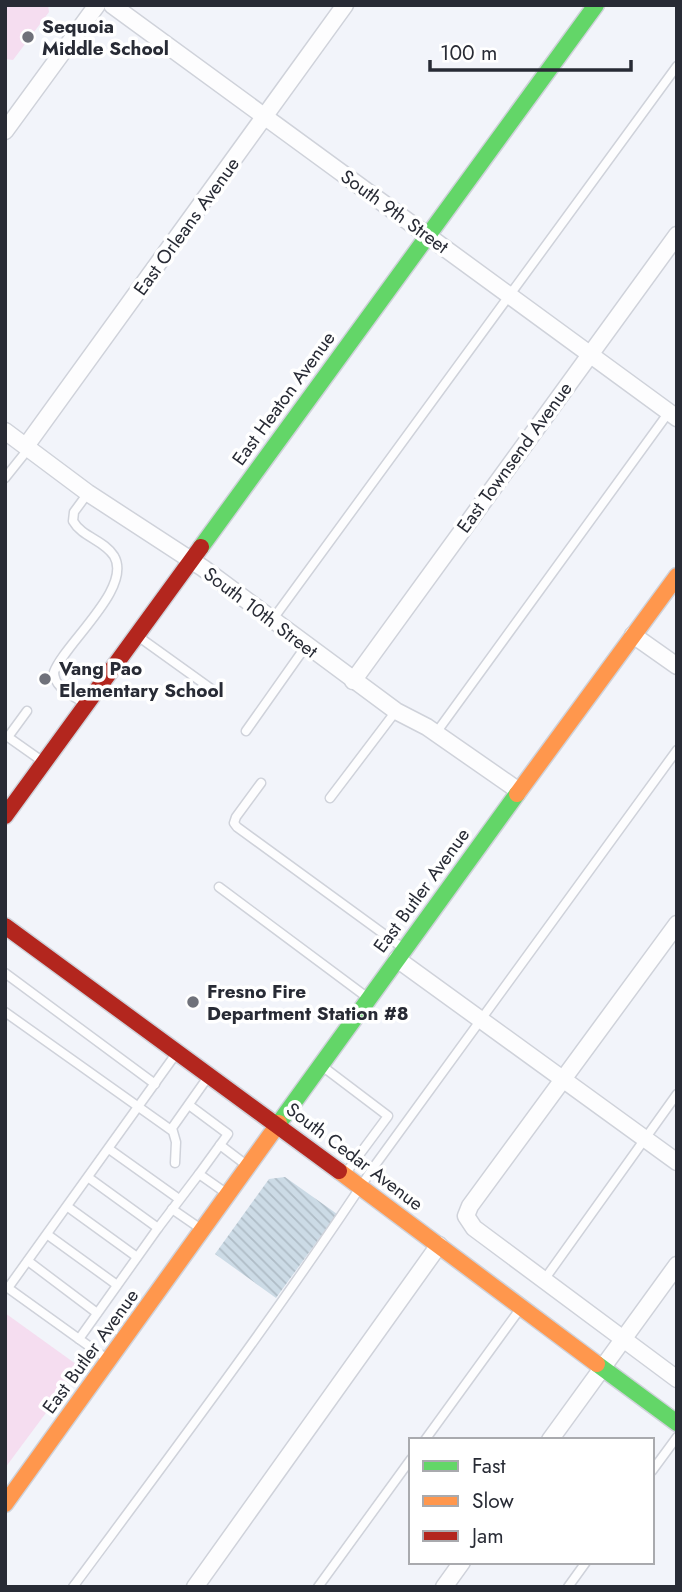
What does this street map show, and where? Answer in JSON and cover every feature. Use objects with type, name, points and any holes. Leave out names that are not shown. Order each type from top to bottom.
[{"type":"street","points":[[5,131],[97,5]]},
{"type":"street","name":"South 9th Street","points":[[112,5],[673,415]]},
{"type":"street","name":"East Orleans Avenue","points":[[27,447],[345,5]]},
{"type":"street","name":"East Heaton Avenue","points":[[5,816],[596,5]]},
{"type":"street","name":"East Townsend Avenue","points":[[353,681],[677,235]]},
{"type":"street","name":"South 10th Street","points":[[5,431],[88,493],[190,560],[353,681],[396,711],[436,733],[519,791]]},
{"type":"street","name":"East Butler Avenue","points":[[5,1504],[320,1064],[677,576]]},
{"type":"street","points":[[633,635],[677,666]]},
{"type":"street","points":[[677,924],[470,1206],[466,1216],[474,1228],[677,1379]]},
{"type":"street","name":"South Cedar Avenue","points":[[5,926],[210,1074],[677,1423]]},
{"type":"street","points":[[400,954],[481,1019],[677,1162]]},
{"type":"street","points":[[195,1587],[439,1245]]},
{"type":"street","points":[[551,1438],[677,1265]]},
{"type":"street","points":[[444,1587],[461,1564]]},
{"type":"lane","points":[[272,619],[677,66]]},
{"type":"lane","points":[[436,733],[673,415]]},
{"type":"lane","points":[[5,478],[27,447]]},
{"type":"lane","points":[[86,705],[58,685],[54,672],[111,591],[117,576],[114,556],[80,530],[73,521],[74,512],[88,493]]},
{"type":"lane","points":[[137,635],[217,693]]},
{"type":"lane","points":[[246,731],[306,646]]},
{"type":"lane","points":[[27,711],[7,739],[44,763]]},
{"type":"lane","points":[[330,798],[396,711]]},
{"type":"lane","points":[[73,1587],[677,750]]},
{"type":"lane","points":[[261,783],[236,817],[234,823],[237,827],[400,954]]},
{"type":"lane","points":[[219,887],[368,998]]},
{"type":"lane","points":[[5,973],[155,1084]]},
{"type":"lane","points":[[5,1012],[172,1130],[176,1142],[175,1163]]},
{"type":"lane","points":[[109,1361],[7,1288],[48,1235],[178,1051]]},
{"type":"lane","points":[[320,1064],[388,1116],[345,1174]]},
{"type":"lane","points":[[172,1130],[210,1074]]},
{"type":"lane","points":[[543,1280],[677,1094]]},
{"type":"lane","points":[[79,1339],[228,1134],[190,1105]]},
{"type":"lane","points":[[220,1145],[248,1166]]},
{"type":"lane","points":[[109,1149],[179,1199]]},
{"type":"lane","points":[[199,1174],[228,1195]]},
{"type":"lane","points":[[89,1178],[158,1228]]},
{"type":"lane","points":[[68,1207],[137,1257]]},
{"type":"lane","points":[[172,1209],[203,1231]]},
{"type":"lane","points":[[48,1235],[117,1285]]},
{"type":"lane","points":[[28,1261],[97,1313]]},
{"type":"lane","points":[[426,1438],[521,1307]]},
{"type":"lane","points":[[654,1468],[677,1437]]},
{"type":"lane","points":[[318,1587],[409,1462]]},
{"type":"lane","points":[[568,1587],[585,1564]]},
{"type":"shaded area","points":[[5,5],[48,5],[49,12],[13,60],[5,59]]},
{"type":"shaded area","points":[[5,1313],[80,1367],[5,1468]]},
{"type":"building","points":[[285,1177],[337,1214],[276,1298],[215,1254],[269,1179]]},
{"type":"traffic: fast","points":[[201,547],[596,5]]},
{"type":"traffic: fast","points":[[279,1123],[517,794]]},
{"type":"traffic: fast","points":[[597,1364],[677,1423]]},
{"type":"traffic: slow","points":[[517,794],[677,576]]},
{"type":"traffic: slow","points":[[5,1504],[279,1123]]},
{"type":"traffic: slow","points":[[339,1171],[597,1364]]},
{"type":"traffic: jam","points":[[5,816],[201,547]]},
{"type":"traffic: jam","points":[[5,926],[339,1171]]},
{"type":"place","name":"Sequoia Middle School","points":[[28,37]]},
{"type":"place","name":"Vang Pao Elementary School","points":[[45,679]]},
{"type":"place","name":"Fresno Fire Department Station #8","points":[[193,1002]]}]
